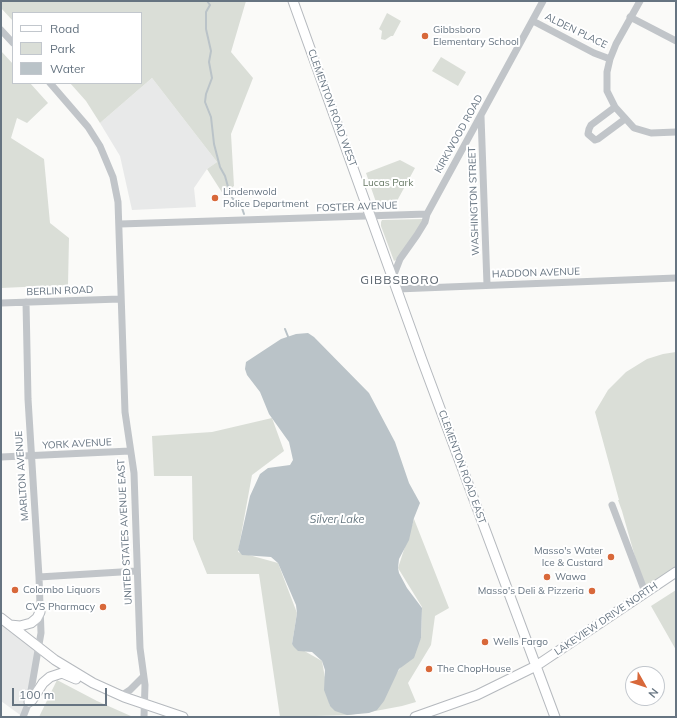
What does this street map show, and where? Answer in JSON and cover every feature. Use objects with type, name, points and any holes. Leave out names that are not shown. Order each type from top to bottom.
[{"type":"main road","name":"CLEMENTON ROAD WEST","points":[[293,1],[371,216]]},
{"type":"main road","name":"CLEMENTON ROAD EAST","points":[[371,216],[555,717]]},
{"type":"main road","name":"LAKEVIEW DRIVE NORTH","points":[[415,717],[477,695],[536,666],[676,572]]},
{"type":"main road","points":[[5,621],[12,626],[20,626],[31,623],[37,618],[40,612]]},
{"type":"main road","points":[[5,621],[39,648],[93,683],[121,696],[183,717]]},
{"type":"main road","points":[[29,702],[32,700],[43,683],[50,677],[59,674],[66,674],[82,681],[93,683]]},
{"type":"street","name":"KIRKWOOD ROAD","points":[[393,277],[400,259],[425,222],[427,214],[543,1]]},
{"type":"street","points":[[640,1],[616,44],[610,59],[606,81],[607,91],[614,107],[634,128],[650,133],[676,132]]},
{"type":"street","points":[[630,17],[676,41]]},
{"type":"street","name":"ALDEN PLACE","points":[[533,21],[594,53],[610,59]]},
{"type":"street","points":[[1,30],[12,42]]},
{"type":"street","name":"UNITED STATES AVENUE EAST","points":[[51,84],[88,127],[100,146],[113,177],[118,202],[120,224],[120,299],[125,412],[134,473],[140,648],[145,685],[143,703],[144,717]]},
{"type":"street","points":[[614,107],[591,125],[588,134],[596,140],[625,119]]},
{"type":"street","name":"WASHINGTON STREET","points":[[481,116],[487,285]]},
{"type":"street","name":"FOSTER AVENUE","points":[[120,224],[427,214]]},
{"type":"street","name":"HADDON AVENUE","points":[[397,289],[676,278]]},
{"type":"street","name":"BERLIN ROAD","points":[[1,303],[120,299]]},
{"type":"street","name":"MARLTON AVENUE","points":[[23,717],[29,702],[41,633],[31,456],[26,302]]},
{"type":"street","name":"YORK AVENUE","points":[[1,457],[130,451]]},
{"type":"street","points":[[612,506],[645,592]]},
{"type":"street","points":[[39,577],[137,570]]},
{"type":"street","points":[[121,696],[130,690],[143,677]]},
{"type":"shaded area","points":[[152,78],[217,162],[207,169],[194,188],[196,207],[132,210],[120,156],[100,123]]},
{"type":"shaded area","points":[[1,618],[39,648],[23,717],[1,701]]},
{"type":"green space","points":[[1,1],[246,1],[231,52],[253,78],[231,134],[234,186],[223,194],[207,169],[217,162],[152,78],[100,123],[86,101],[71,84],[142,84],[142,12],[12,12],[12,20],[1,8]]},
{"type":"green space","points":[[387,13],[401,21],[393,36],[385,40],[381,39],[382,31],[379,29]]},
{"type":"green space","points":[[1,51],[12,63],[12,84],[31,84],[48,103],[27,123],[17,118],[11,138],[44,159],[50,223],[69,238],[68,285],[1,288]]},
{"type":"green space","points":[[441,57],[466,72],[458,86],[432,71]]},
{"type":"green space","name":"Lucas Park","points":[[400,160],[415,168],[392,210],[383,210],[378,208],[366,173]]},
{"type":"green space","points":[[382,220],[424,220],[394,261],[381,226]]},
{"type":"green space","points":[[676,352],[676,573],[645,592],[618,500],[595,412],[608,390],[626,372],[647,359]]},
{"type":"green space","points":[[272,418],[284,451],[252,475],[238,552],[278,563],[297,613],[292,644],[322,661],[330,706],[367,712],[350,715],[280,717],[259,574],[207,574],[193,539],[192,476],[154,476],[152,436],[212,432]]},
{"type":"green space","points":[[414,519],[449,608],[435,616],[431,645],[408,683],[416,702],[370,712],[421,638],[422,607],[398,568]]},
{"type":"green space","points":[[676,590],[676,650],[651,606]]},
{"type":"green space","points":[[57,680],[97,701],[133,717],[39,717]]},
{"type":"water","name":"Silver Lake","points":[[308,333],[314,337],[369,393],[395,442],[409,483],[420,503],[414,518],[409,540],[399,559],[398,568],[407,588],[422,608],[421,638],[414,658],[399,669],[384,701],[377,710],[369,713],[347,715],[335,711],[330,706],[324,690],[325,670],[322,661],[312,652],[298,651],[292,644],[297,613],[296,605],[278,563],[271,557],[242,555],[238,550],[250,496],[260,474],[268,468],[290,465],[293,460],[289,442],[269,414],[260,392],[247,375],[245,369],[246,362],[281,339],[296,334]]},
{"type":"waterway","points":[[207,1],[210,5],[206,12],[206,29],[211,51],[209,62],[212,78],[206,94],[205,102],[211,117],[214,144],[220,167],[225,176],[230,194],[233,199],[240,202],[244,214]]},
{"type":"waterway","points":[[285,329],[289,339]]},
{"type":"place","name":"Gibbsboro Elementary School","points":[[425,36]]},
{"type":"place","name":"Lindenwold Police Department","points":[[215,198]]},
{"type":"place","name":"Masso's Water Ice & Custard","points":[[611,557]]},
{"type":"place","name":"Wawa","points":[[547,577]]},
{"type":"place","name":"Colombo Liquors","points":[[15,590]]},
{"type":"place","name":"Masso's Deli & Pizzeria","points":[[592,591]]},
{"type":"place","name":"CVS Pharmacy","points":[[103,607]]},
{"type":"place","name":"Wells Fargo","points":[[485,642]]},
{"type":"place","name":"The ChopHouse","points":[[429,669]]},
{"type":"district","name":"GIBBSBORO","points":[[400,280]]}]
